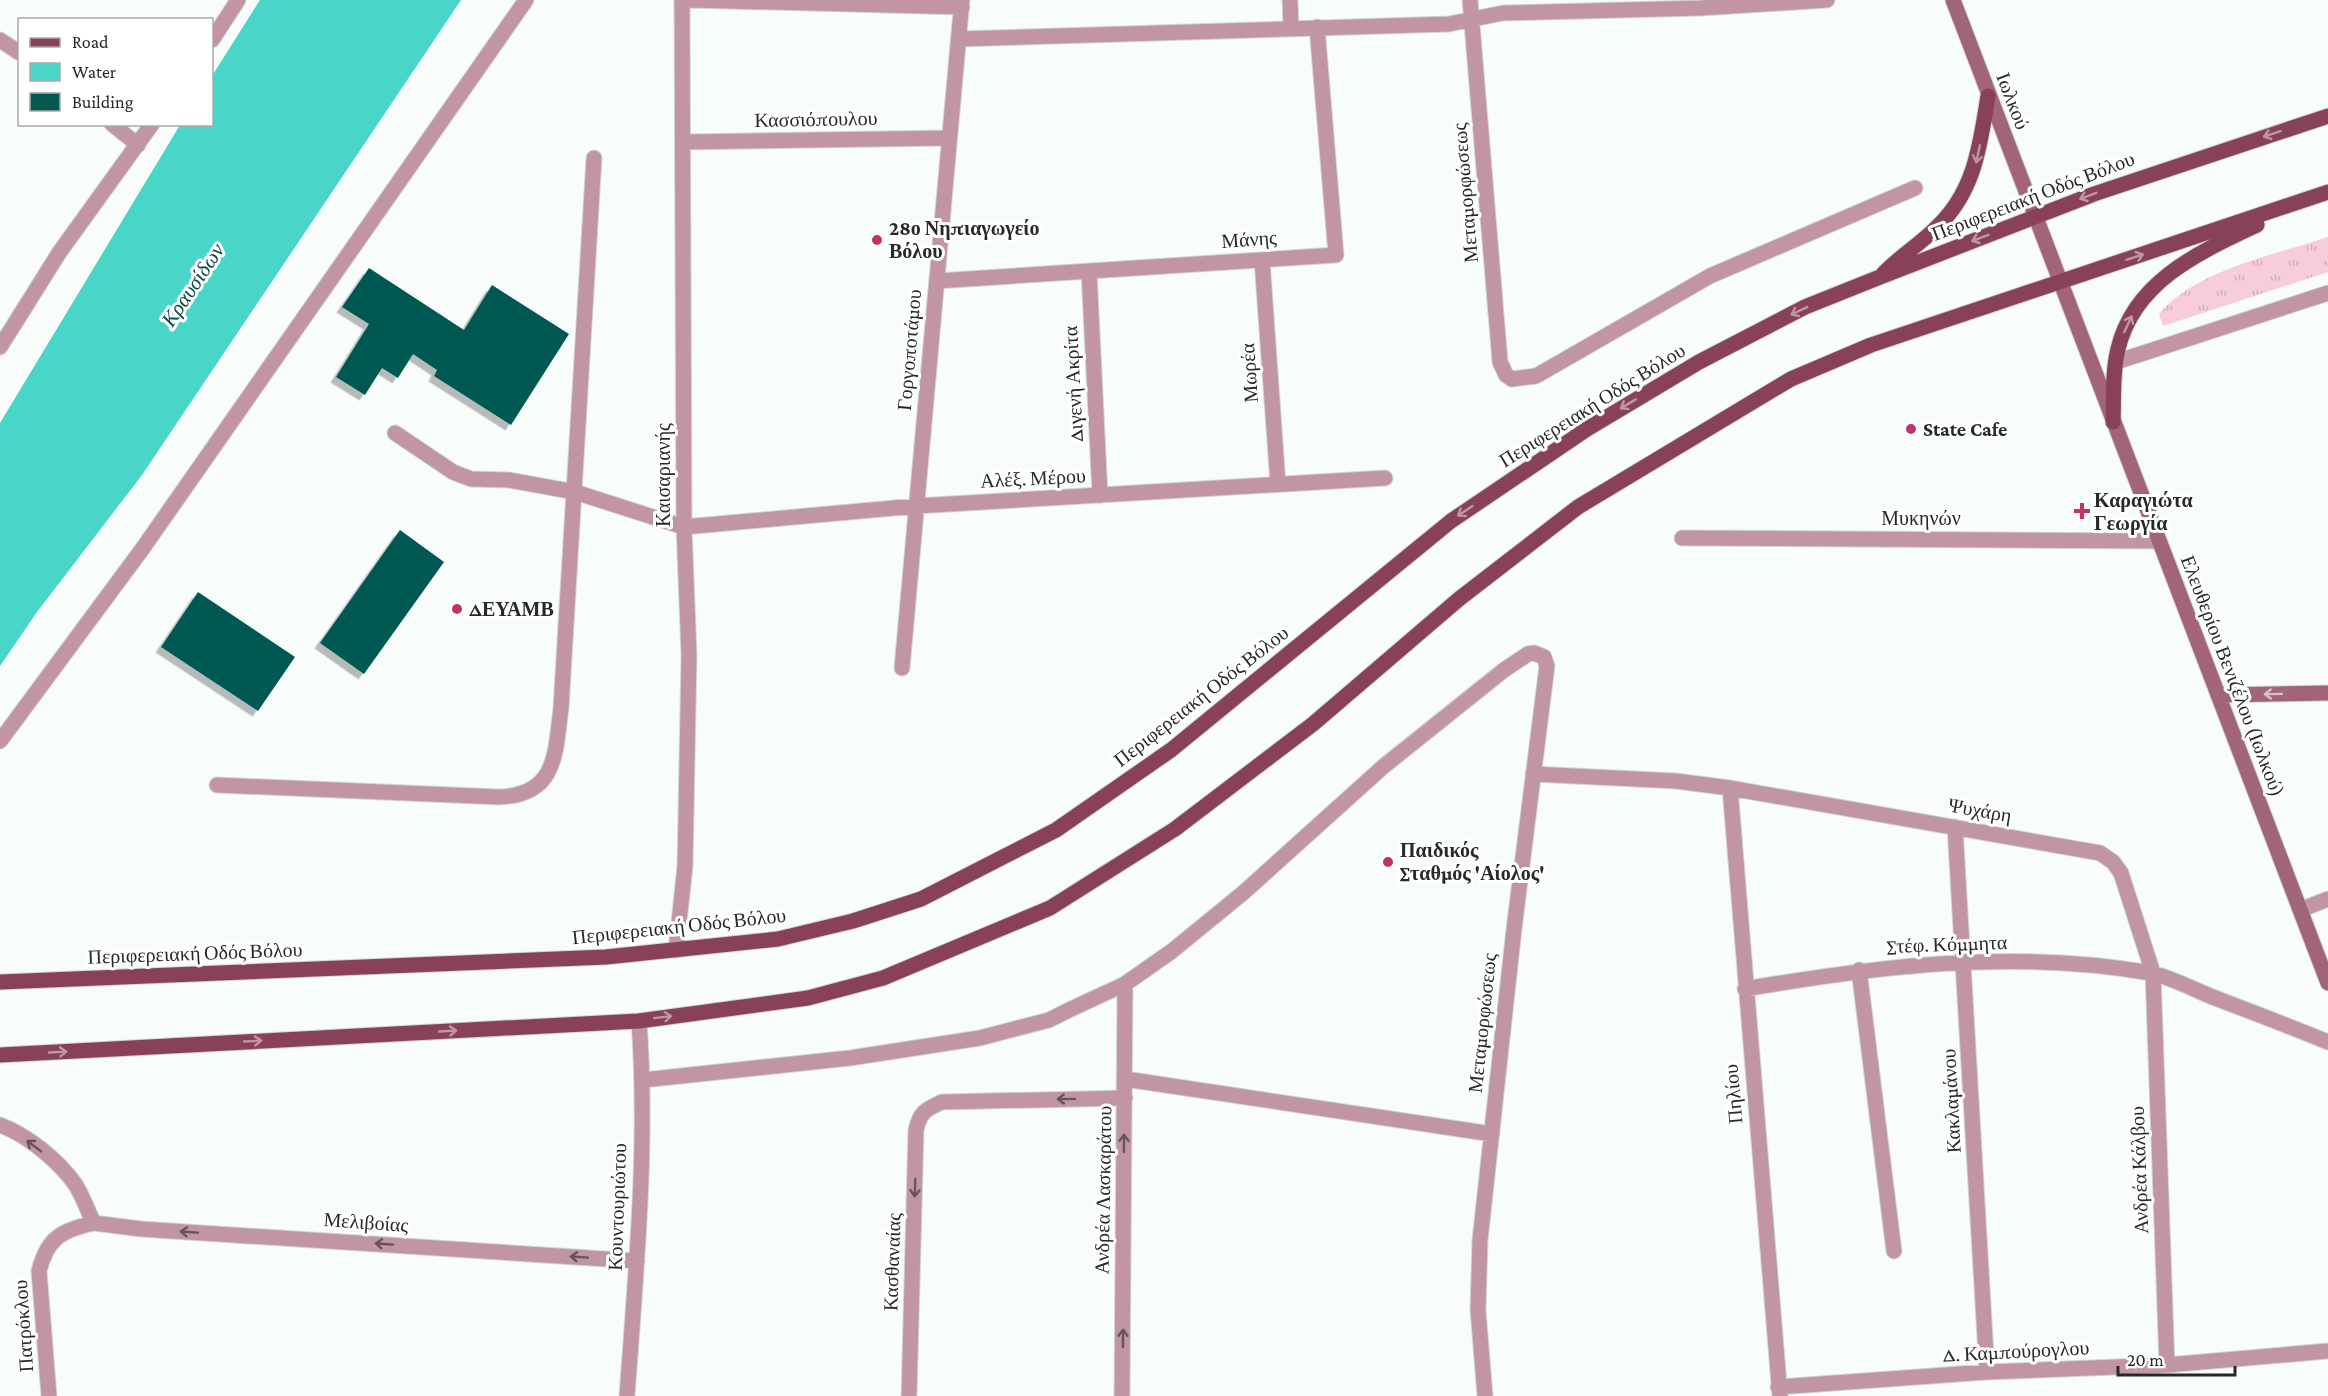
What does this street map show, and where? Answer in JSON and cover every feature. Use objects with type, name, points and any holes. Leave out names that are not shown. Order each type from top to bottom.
[{"type":"main road","name":"Ιωλκού","points":[[1953,0],[2035,217]]},
{"type":"main road","points":[[1880,277],[1900,256],[1937,228],[1969,184],[1978,157],[1988,96]]},
{"type":"main road","name":"Περιφερειακή Οδός Βόλου","points":[[0,982],[606,957],[778,939],[853,921],[921,899],[1056,830],[1170,750],[1451,521],[1587,429],[1710,357],[1805,308],[1880,277],[2140,177],[2328,116]]},
{"type":"main road","points":[[0,1055],[639,1021],[808,998],[884,978],[1050,908],[1175,829],[1313,724],[1460,599],[1578,507],[1791,379],[1871,345],[2059,280],[2328,192]]},
{"type":"main road","points":[[2114,422],[2118,347],[2135,308],[2176,267],[2203,250],[2312,198]]},
{"type":"main road","name":"Ελευθερίου Βενιζέλου (Ιωλκού)","points":[[2035,217],[2328,983]]},
{"type":"main road","points":[[2218,695],[2328,693]]},
{"type":"street","points":[[213,38],[238,0]]},
{"type":"street","points":[[0,741],[144,548],[526,0]]},
{"type":"street","name":"Καισαριανής","points":[[676,950],[685,866],[689,655],[684,527],[682,0]]},
{"type":"street","points":[[689,0],[962,3]]},
{"type":"street","points":[[1290,0],[1291,28]]},
{"type":"street","name":"Μεταμορφώσεως","points":[[1470,0],[1500,362],[1506,375],[1512,379],[1536,376],[1710,276],[1915,188]]},
{"type":"street","points":[[959,39],[1449,24],[1503,14],[1701,8],[1827,0]]},
{"type":"street","name":"Γοργοποτάμου","points":[[902,668],[962,3]]},
{"type":"street","name":"Μάνης","points":[[936,282],[1336,255],[1317,27]]},
{"type":"street","points":[[0,39],[18,52]]},
{"type":"street","points":[[114,126],[138,145]]},
{"type":"street","points":[[0,347],[59,254],[151,126]]},
{"type":"street","name":"Κασσιόπουλου","points":[[683,142],[949,138]]},
{"type":"street","points":[[218,785],[499,797],[528,793],[540,785],[547,775],[557,736],[575,492],[594,158]]},
{"type":"street","name":"Μωρέα","points":[[1262,260],[1278,484]]},
{"type":"street","name":"Διγενή Ακρίτα","points":[[1089,271],[1100,495]]},
{"type":"street","points":[[2116,362],[2328,293]]},
{"type":"street","points":[[395,434],[453,472],[471,479],[509,480],[575,492],[684,527]]},
{"type":"street","name":"Αλέξ. Μέρου","points":[[684,527],[916,506],[1384,478]]},
{"type":"street","name":"Μυκηνών","points":[[1682,538],[2159,541]]},
{"type":"street","name":"Μεταμορφώσεως","points":[[1125,984],[1204,925],[1376,773],[1504,670],[1528,654],[1534,653],[1544,657],[1547,666],[1492,1134],[1478,1283],[1485,1396]]},
{"type":"street","name":"Ψυχάρη","points":[[1533,774],[1676,781],[1730,788],[2100,853],[2113,862],[2121,873],[2153,974]]},
{"type":"street","name":"Πηλίου","points":[[1730,788],[1779,1391]]},
{"type":"street","name":"Κακλαμάνου","points":[[1955,827],[1986,1372]]},
{"type":"street","points":[[2300,910],[2328,899]]},
{"type":"street","name":"Στέφ. Κόμμητα","points":[[1745,989],[1859,970],[1964,961],[2057,963],[2153,974]]},
{"type":"street","points":[[1859,970],[1894,1251]]},
{"type":"street","points":[[2153,974],[2328,1042]]},
{"type":"street","name":"Ανδρέα Κάλβου","points":[[2153,974],[2166,1365]]},
{"type":"street","points":[[643,1080],[850,1058],[980,1038],[1049,1020],[1125,984]]},
{"type":"street","name":"Ανδρέα Λασκαράτου","points":[[1122,1396],[1125,984]]},
{"type":"street","name":"Κουντουριώτου","points":[[627,1396],[637,1261],[643,1080],[639,1021]]},
{"type":"street","points":[[1125,1079],[1492,1134]]},
{"type":"street","name":"Κασθαναίας","points":[[909,1396],[916,1130],[920,1115],[926,1109],[942,1102],[1125,1098]]},
{"type":"street","points":[[0,1125],[27,1141],[64,1171],[75,1184],[93,1223]]},
{"type":"street","name":"Μελιβοίας","points":[[43,1254],[59,1234],[93,1223],[141,1229],[637,1261]]},
{"type":"street","name":"Πατρόκλου","points":[[43,1254],[39,1271],[49,1396]]},
{"type":"street","name":"Δ. Καμπούρογλου","points":[[1779,1391],[1986,1372],[2166,1365],[2328,1351]]},
{"type":"green space","points":[[2328,237],[2328,272],[2163,326],[2159,314],[2193,286],[2237,266]]},
{"type":"water","name":"Κραυσίδων","points":[[260,0],[461,0],[142,475],[37,612],[0,666],[0,423],[179,126],[213,126],[213,74]]},
{"type":"building","points":[[369,268],[464,330],[492,285],[569,334],[511,425],[434,376],[437,370],[413,354],[398,378],[382,368],[365,395],[336,377],[369,324],[342,307]]},
{"type":"building","points":[[400,530],[444,562],[364,674],[320,643]]},
{"type":"building","points":[[198,592],[295,657],[258,711],[161,647]]},
{"type":"place","name":"28ο Νηπιαγωγείο Βόλου","points":[[877,240]]},
{"type":"place","name":"State Cafe","points":[[1911,429]]},
{"type":"place","name":"Καραγιώτα Γεωργία","points":[[2082,511]]},
{"type":"place","name":"ΔΕΥΑΜΒ","points":[[457,609]]},
{"type":"place","name":"Παιδικός Σταθμός 'Αίολος'","points":[[1388,862]]}]
